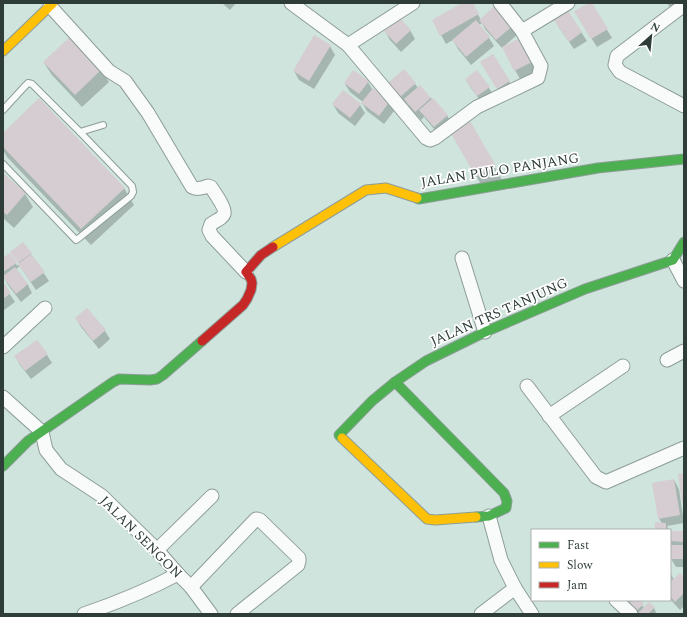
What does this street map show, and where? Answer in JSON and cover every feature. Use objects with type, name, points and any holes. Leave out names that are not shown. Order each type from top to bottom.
[{"type":"street","points":[[291,3],[348,45],[426,138],[430,140],[435,138],[477,107],[538,78],[541,66],[522,31],[500,3]]},
{"type":"street","points":[[348,45],[413,3]]},
{"type":"street","points":[[522,31],[568,3]]},
{"type":"street","points":[[3,51],[9,41],[52,5],[109,71],[125,81],[148,113],[192,187],[199,189],[208,186],[212,189],[224,208],[225,213],[211,224],[209,230],[212,236],[246,272],[251,280],[249,297],[243,305],[163,375],[157,379],[150,380],[119,379],[113,382],[28,441],[3,466]]},
{"type":"street","points":[[684,5],[617,56],[615,66],[620,72],[684,106]]},
{"type":"street","name":"JALAN PULO PANJANG","points":[[246,272],[260,255],[366,190],[386,188],[419,199],[598,168],[684,159]]},
{"type":"street","points":[[684,242],[673,260],[684,281]]},
{"type":"street","points":[[462,258],[485,332]]},
{"type":"street","name":"JALAN TRS TANJUNG","points":[[489,516],[435,520],[427,519],[339,435],[372,401],[395,382],[426,361],[485,332],[585,289],[673,260]]},
{"type":"street","points":[[3,347],[45,308]]},
{"type":"street","points":[[667,360],[684,351]]},
{"type":"street","points":[[549,416],[623,366]]},
{"type":"street","points":[[395,382],[504,493],[506,508],[489,516],[501,560],[515,588],[532,614]]},
{"type":"street","points":[[527,386],[596,477],[606,482],[684,448]]},
{"type":"street","points":[[3,397],[42,432]]},
{"type":"street","name":"JALAN SENGON","points":[[42,432],[46,450],[61,469],[102,496],[157,550],[191,587],[211,614]]},
{"type":"street","points":[[157,550],[212,496]]},
{"type":"street","points":[[191,587],[257,518],[299,558],[299,562],[298,565],[237,614]]},
{"type":"street","points":[[84,614],[109,606],[178,574]]},
{"type":"street","points":[[481,614],[515,588]]},
{"type":"street","points":[[617,601],[631,614]]},
{"type":"lane","points":[[3,110],[28,83],[32,84],[132,186],[133,192],[131,196],[76,240],[3,164]]},
{"type":"lane","points":[[80,132],[103,125]]},
{"type":"building","points":[[462,3],[473,3],[479,14],[440,36],[432,20]]},
{"type":"building","points":[[589,3],[592,3],[608,29],[591,39],[574,11]]},
{"type":"building","points":[[496,5],[514,25],[496,40],[479,20]]},
{"type":"building","points":[[566,8],[582,32],[569,42],[552,17]]},
{"type":"building","points":[[399,17],[411,30],[396,44],[384,31]]},
{"type":"building","points":[[476,20],[490,37],[466,57],[452,40]]},
{"type":"building","points":[[314,35],[331,45],[309,81],[293,71]]},
{"type":"building","points":[[71,36],[102,69],[75,95],[43,62]]},
{"type":"building","points":[[520,38],[532,62],[514,71],[502,47]]},
{"type":"building","points":[[493,54],[510,81],[497,89],[480,62]]},
{"type":"building","points":[[404,69],[416,83],[400,97],[388,83]]},
{"type":"building","points":[[353,70],[369,81],[359,94],[344,83]]},
{"type":"building","points":[[477,70],[490,87],[477,96],[465,79]]},
{"type":"building","points":[[420,85],[431,98],[415,112],[404,99]]},
{"type":"building","points":[[373,88],[390,101],[379,116],[361,103]]},
{"type":"building","points":[[343,90],[361,104],[350,118],[332,104]]},
{"type":"building","points":[[39,98],[125,188],[81,229],[3,147],[3,133]]},
{"type":"building","points":[[433,98],[448,115],[434,127],[419,110]]},
{"type":"building","points":[[469,119],[496,166],[476,177],[449,130]]},
{"type":"building","points":[[3,173],[26,193],[7,215],[3,212]]},
{"type":"building","points":[[23,242],[32,253],[18,263],[10,252]]},
{"type":"building","points":[[10,253],[17,263],[3,272],[3,258]]},
{"type":"building","points":[[31,254],[45,272],[31,282],[18,264]]},
{"type":"building","points":[[15,267],[28,284],[16,294],[3,277]]},
{"type":"building","points":[[3,282],[11,293],[3,299]]},
{"type":"building","points":[[87,308],[106,330],[93,341],[75,318]]},
{"type":"building","points":[[37,340],[48,354],[25,371],[14,356]]},
{"type":"building","points":[[684,473],[684,503],[682,503],[678,474]]},
{"type":"building","points":[[674,479],[680,515],[658,519],[652,483]]},
{"type":"building","points":[[655,522],[666,523],[666,529],[655,529]]},
{"type":"building","points":[[671,531],[684,531],[684,542],[671,541]]},
{"type":"building","points":[[671,545],[684,545],[684,559],[671,559]]},
{"type":"building","points":[[680,573],[684,577],[684,593],[675,602],[671,597],[671,581]]},
{"type":"building","points":[[632,601],[641,601],[644,604],[636,611],[629,603]]},
{"type":"building","points":[[649,602],[655,607],[648,614],[639,614],[638,613]]},
{"type":"traffic: fast","points":[[417,198],[419,199],[598,168],[684,159]]},
{"type":"traffic: fast","points":[[342,438],[339,435],[372,401],[395,382],[426,361],[485,332],[585,289],[673,260],[684,242]]},
{"type":"traffic: fast","points":[[3,466],[28,441],[113,382],[119,379],[157,379],[202,341]]},
{"type":"traffic: fast","points":[[395,382],[504,493],[507,501],[506,508],[489,516],[476,517]]},
{"type":"traffic: slow","points":[[3,51],[53,3]]},
{"type":"traffic: slow","points":[[273,247],[366,190],[386,188],[417,198]]},
{"type":"traffic: slow","points":[[342,438],[427,519],[435,520],[476,517]]},
{"type":"traffic: jam","points":[[202,341],[243,305],[251,290],[252,283],[246,272],[261,255],[273,247]]}]
